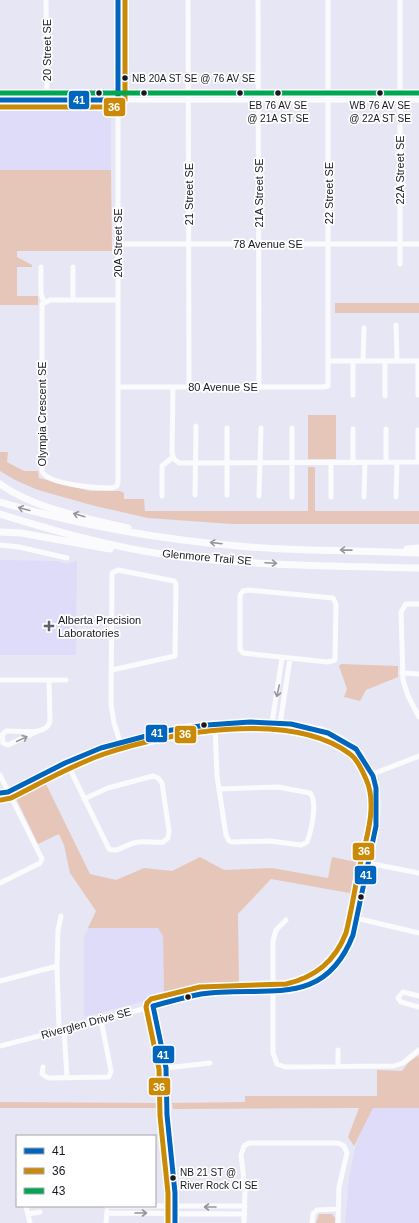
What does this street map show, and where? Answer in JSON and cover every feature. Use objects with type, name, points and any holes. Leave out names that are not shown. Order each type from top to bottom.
[{"type":"highway","points":[[0,484],[19,495],[48,506],[94,520],[172,538]]},
{"type":"highway","name":"Glenmore Trail SE","points":[[0,502],[92,526],[172,538],[238,546],[419,553]]},
{"type":"highway","name":"Glenmore Trail SE","points":[[0,514],[110,544],[168,555],[218,560],[419,568]]},
{"type":"highway","points":[[0,532],[21,533],[129,552],[168,555]]},
{"type":"highway","points":[[385,551],[419,548]]},
{"type":"highway","points":[[384,567],[419,572]]},
{"type":"street","name":"20 Street SE","points":[[46,0],[47,100]]},
{"type":"street","name":"20A Street SE","points":[[116,486],[118,387],[118,0]]},
{"type":"street","name":"21 Street SE","points":[[188,0],[189,387]]},
{"type":"street","name":"21A Street SE","points":[[258,0],[259,387]]},
{"type":"street","name":"22 Street SE","points":[[328,0],[330,362],[328,386]]},
{"type":"street","name":"22A Street SE","points":[[400,0],[400,264]]},
{"type":"street","points":[[0,100],[419,100]]},
{"type":"street","name":"78 Avenue SE","points":[[118,244],[419,244]]},
{"type":"street","name":"Olympia Crescent SE","points":[[41,267],[41,294],[44,302],[42,307],[43,473],[48,477],[84,487],[112,488],[116,486]]},
{"type":"street","points":[[73,267],[73,300]]},
{"type":"street","points":[[44,302],[50,300],[118,300]]},
{"type":"street","points":[[396,325],[397,361]]},
{"type":"street","points":[[363,361],[364,328]]},
{"type":"street","points":[[353,361],[353,395]]},
{"type":"street","points":[[385,361],[385,396]]},
{"type":"street","points":[[330,362],[418,361],[418,395]]},
{"type":"street","name":"80 Avenue SE","points":[[118,387],[323,388],[328,386]]},
{"type":"street","points":[[162,496],[162,466],[172,457],[173,387]]},
{"type":"street","points":[[195,495],[194,463],[196,426]]},
{"type":"street","points":[[227,428],[227,496]]},
{"type":"street","points":[[259,496],[261,428]]},
{"type":"street","points":[[292,428],[292,497]]},
{"type":"street","points":[[353,429],[353,463]]},
{"type":"street","points":[[386,429],[386,462]]},
{"type":"street","points":[[172,457],[179,463],[418,462],[418,430]]},
{"type":"street","points":[[396,497],[397,462]]},
{"type":"street","points":[[331,463],[331,498]]},
{"type":"street","points":[[364,497],[365,463]]},
{"type":"street","points":[[0,545],[67,558]]},
{"type":"street","points":[[112,670],[175,656],[176,584],[174,581],[118,570],[114,571],[112,576],[112,670],[112,715],[120,742]]},
{"type":"street","points":[[243,591],[264,591],[331,597],[335,599],[335,660],[328,662],[282,658],[249,655],[241,651],[240,595],[243,591]]},
{"type":"street","points":[[419,604],[409,603],[401,610],[402,673],[406,692],[419,717]]},
{"type":"street","points":[[272,723],[282,658]]},
{"type":"street","points":[[280,724],[290,659]]},
{"type":"street","points":[[402,673],[419,674]]},
{"type":"street","points":[[0,680],[66,680]]},
{"type":"street","points":[[38,731],[8,745],[3,743],[2,735],[6,731],[45,730],[50,724],[50,680]]},
{"type":"street","name":"Riverglen Drive SE","points":[[0,797],[67,763],[120,742],[166,730],[215,724],[272,723],[314,728],[336,735],[356,750],[373,774],[378,796],[378,812],[348,949],[329,973],[315,982],[299,989],[273,992],[201,994],[0,1046]]},
{"type":"street","points":[[215,724],[219,789],[226,835],[229,841],[270,841],[301,846],[307,842],[314,808],[314,798],[310,794],[278,787],[219,789]]},
{"type":"street","points":[[373,774],[419,756]]},
{"type":"street","points":[[67,763],[84,799],[109,849],[116,850],[144,841],[164,842],[168,838],[169,831],[162,783],[158,778],[153,776],[118,785],[84,799]]},
{"type":"street","points":[[0,776],[42,859],[40,863],[0,883]]},
{"type":"street","name":"Riverglen Drive SE","points":[[0,793],[8,792]]},
{"type":"street","points":[[368,863],[419,873]]},
{"type":"street","points":[[61,916],[58,930],[57,966],[67,1078]]},
{"type":"street","points":[[356,918],[419,933]]},
{"type":"street","points":[[286,920],[276,930],[273,941],[273,1041],[274,1059],[277,1064],[285,1066],[394,1066],[403,1063],[419,1050]]},
{"type":"street","points":[[0,981],[57,966]]},
{"type":"street","points":[[419,996],[403,992],[398,998],[401,1002],[419,1007]]},
{"type":"street","points":[[153,1006],[166,1068],[167,1114],[175,1206],[175,1223]]},
{"type":"street","points":[[43,1067],[42,1074],[48,1078],[107,1078],[111,1074],[101,1020]]},
{"type":"street","points":[[338,1050],[338,1066]]},
{"type":"street","points":[[166,1068],[210,1063]]},
{"type":"street","points":[[244,1223],[245,1180],[241,1155],[244,1146],[249,1143],[338,1143],[344,1146],[346,1153],[340,1182],[338,1223]]},
{"type":"street","points":[[156,1206],[245,1206]]},
{"type":"street","points":[[26,1207],[30,1223]]},
{"type":"street","points":[[106,1207],[106,1223]]},
{"type":"street","points":[[312,1223],[313,1214],[317,1210],[338,1210]]},
{"type":"street","points":[[28,1214],[40,1212]]},
{"type":"street","points":[[107,1213],[245,1214]]},
{"type":"shaded area","points":[[0,107],[111,108],[111,170],[0,170]]},
{"type":"shaded area","points":[[0,170],[111,170],[112,251],[17,251],[17,257],[32,265],[32,267],[17,267],[17,296],[38,296],[38,305],[0,305]]},
{"type":"shaded area","points":[[335,303],[419,303],[419,313],[335,313]]},
{"type":"shaded area","points":[[308,415],[336,415],[336,459],[308,459]]},
{"type":"shaded area","points":[[0,452],[8,452],[7,462],[24,471],[38,471],[39,478],[90,491],[120,491],[124,493],[124,499],[144,499],[145,511],[308,511],[308,467],[315,467],[315,511],[419,511],[419,524],[232,524],[148,518],[95,506],[38,490],[15,480],[0,471]]},
{"type":"shaded area","points":[[0,560],[58,561],[66,564],[77,561],[76,655],[0,655]]},
{"type":"shaded area","points":[[341,664],[398,666],[398,677],[366,690],[360,701],[344,697],[347,689],[339,666]]},
{"type":"shaded area","points":[[44,780],[90,874],[116,880],[144,868],[172,871],[200,857],[224,870],[272,868],[328,878],[332,857],[361,863],[355,894],[271,879],[238,914],[239,986],[201,987],[164,996],[163,936],[158,928],[88,928],[96,911],[70,873],[64,845],[59,834],[38,844],[16,798],[18,793]]},
{"type":"shaded area","points":[[88,928],[158,928],[163,936],[164,996],[84,1017],[84,937]]},
{"type":"shaded area","points":[[419,1055],[419,1108],[373,1108],[354,1146],[348,1137],[359,1108],[173,1109],[172,1103],[245,1102],[245,1096],[377,1096],[377,1070],[402,1071],[409,1062]]},
{"type":"shaded area","points":[[0,1102],[160,1103],[160,1108],[0,1108]]},
{"type":"shaded area","points":[[373,1108],[419,1108],[419,1223],[345,1223],[349,1179],[356,1143]]},
{"type":"shaded area","points":[[319,1214],[332,1214],[335,1218],[335,1223],[316,1223]]},
{"type":"transit line","name":"41","points":[[0,100],[118,100],[118,0]]},
{"type":"transit line","name":"36","points":[[0,107],[118,107],[122,105],[125,100],[125,0]]},
{"type":"transit line","name":"43","points":[[0,93],[419,93]]},
{"type":"transit line","name":"41","points":[[0,793],[8,792],[65,763],[101,748],[165,731],[207,725],[250,722],[291,724],[328,733],[356,749],[373,776],[376,788],[376,826],[353,935],[340,959],[325,975],[308,985],[289,990],[201,994],[153,1006],[166,1068],[167,1115],[175,1193],[175,1223]]},
{"type":"transit line","name":"36","points":[[1,800],[11,798],[68,769],[104,754],[162,739],[229,729],[263,729],[296,732],[325,740],[350,754],[359,765],[366,779],[370,790],[371,802],[371,814],[367,839],[346,933],[330,960],[306,977],[286,984],[200,987],[151,999],[147,1003],[146,1007],[159,1069],[160,1116],[168,1193],[168,1223]]},
{"type":"place","name":"NB 20A ST SE @ 76 AV SE","points":[[125,78]]},
{"type":"place","name":"EB 76 AV SE @ 21A ST SE","points":[[278,93]]},
{"type":"place","name":"WB 76 AV SE @ 22A ST SE","points":[[380,93]]},
{"type":"place","name":"Alberta Precision Laboratories","points":[[49,626]]},
{"type":"place","name":"NB 21 ST @ River Rock CI SE","points":[[173,1178]]}]
